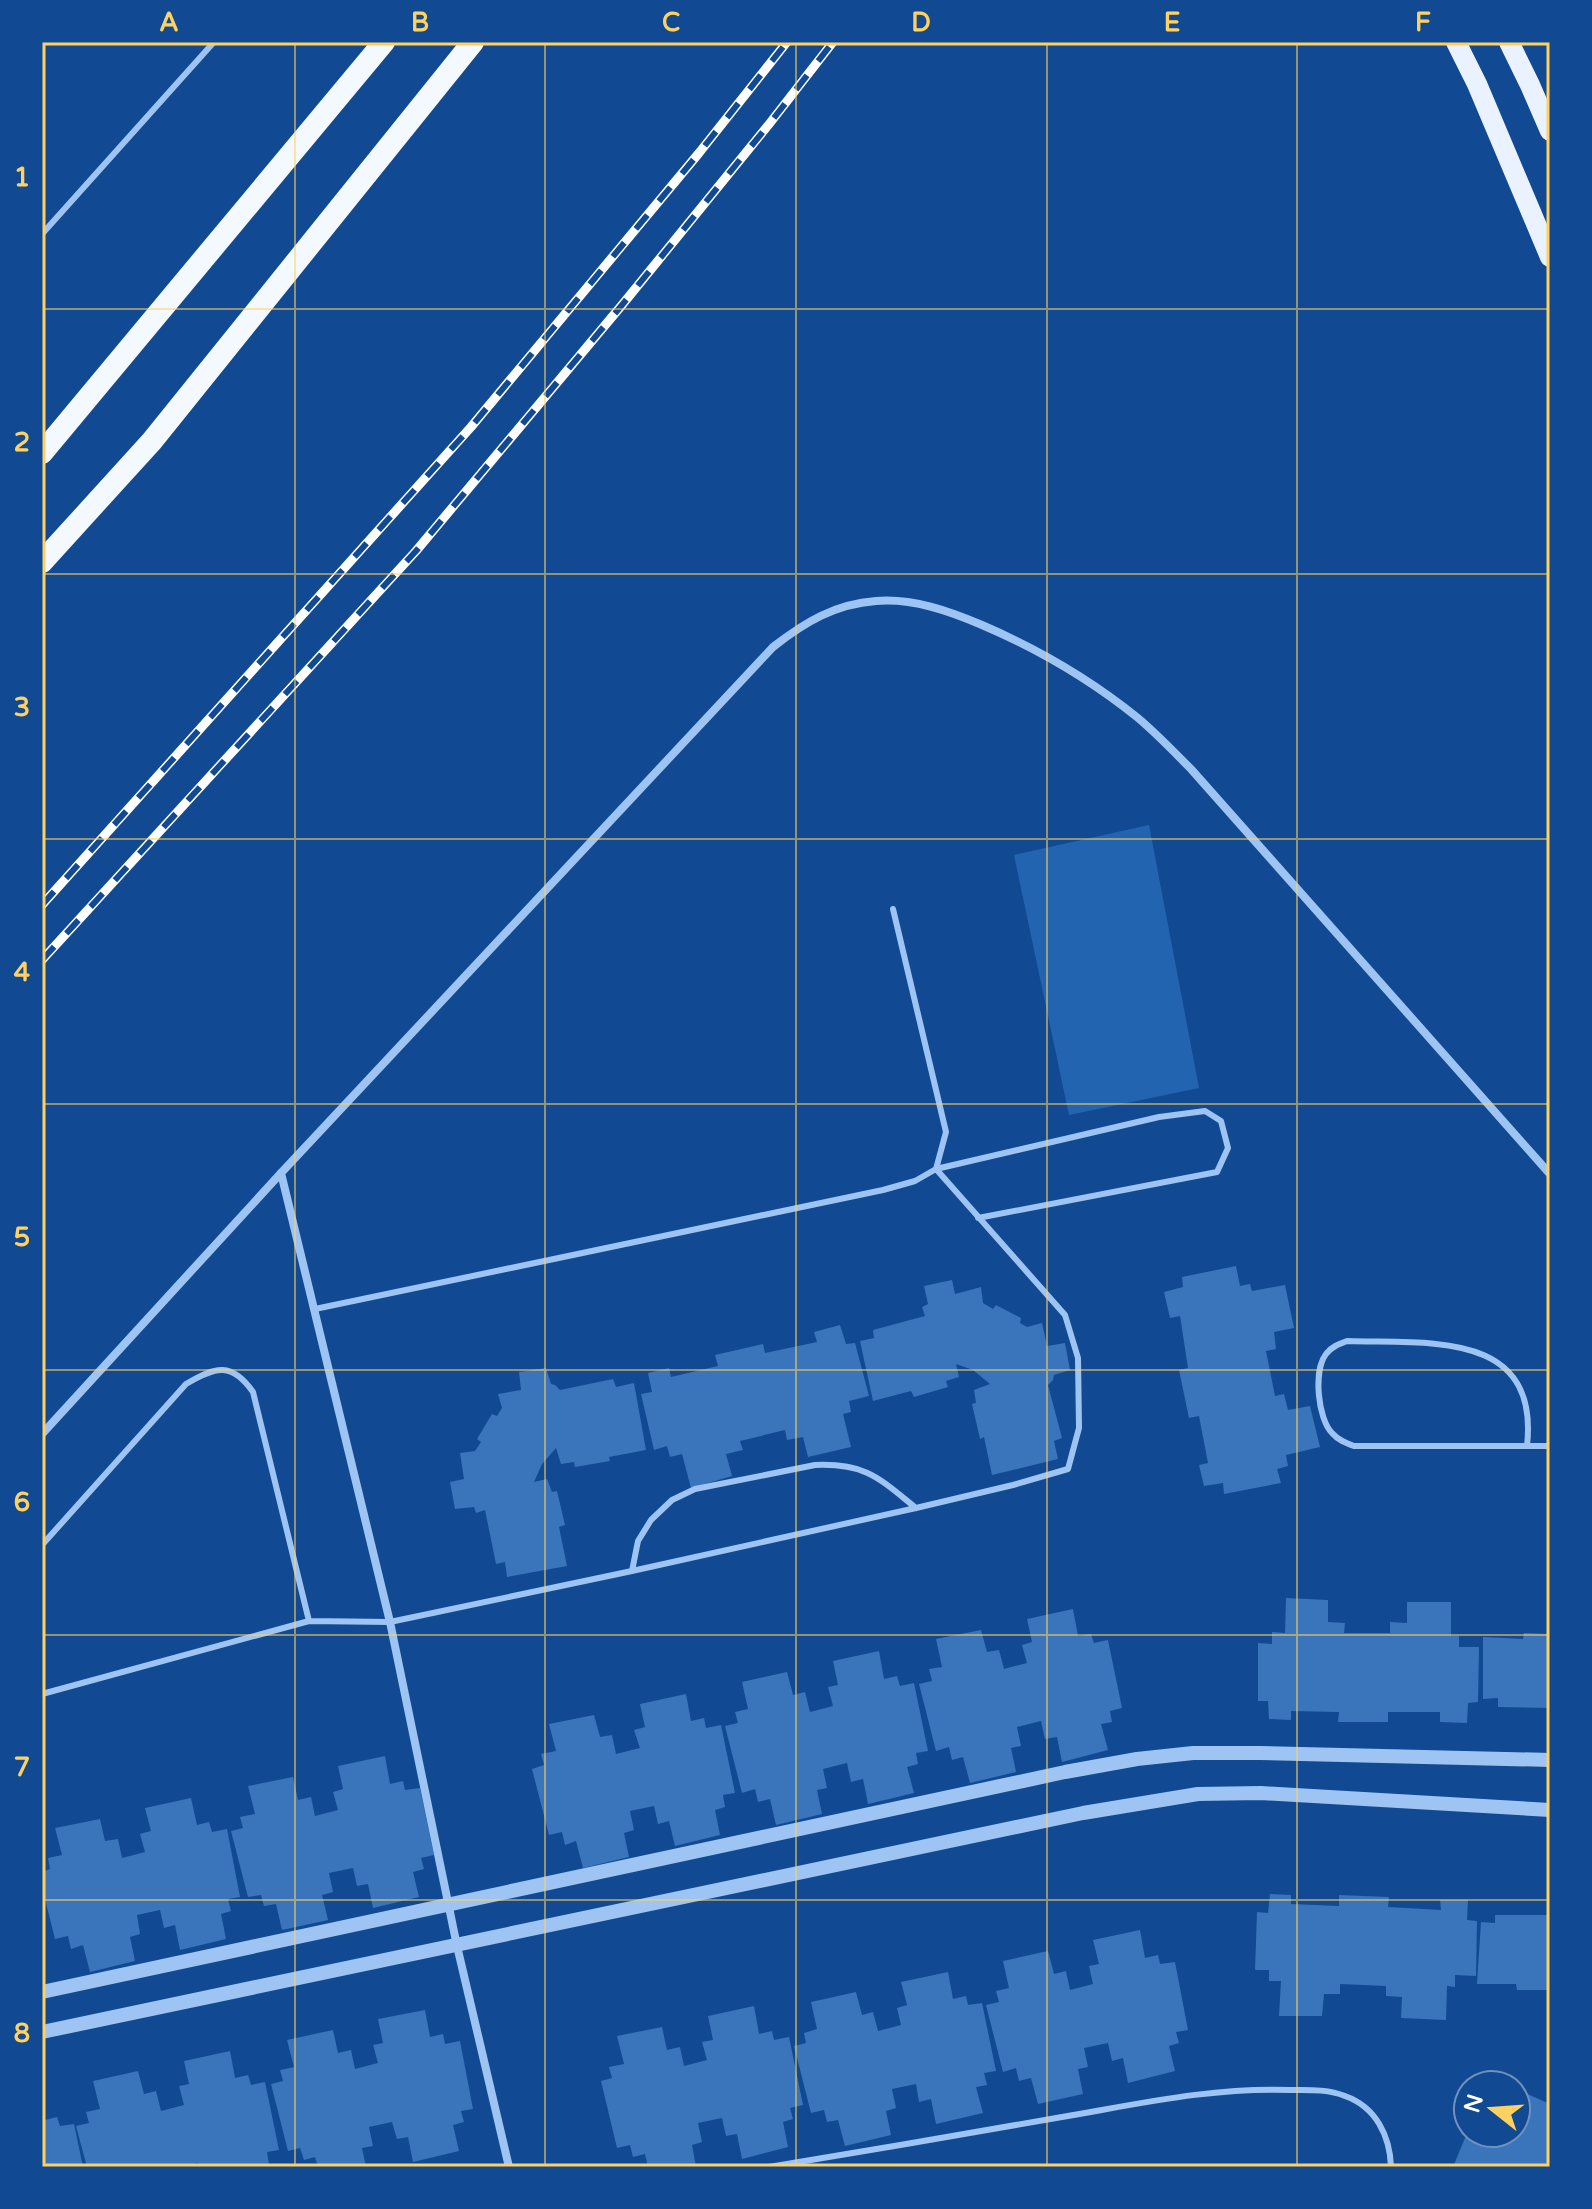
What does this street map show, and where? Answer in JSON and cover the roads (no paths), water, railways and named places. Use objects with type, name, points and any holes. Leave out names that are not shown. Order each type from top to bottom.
[{"type":"highway","points":[[42,453],[384,42]]},
{"type":"highway","points":[[42,562],[152,441],[473,42]]},
{"type":"main road","points":[[1456,42],[1477,84],[1550,257]]},
{"type":"main road","points":[[1509,42],[1550,131]]},
{"type":"street","points":[[42,1434],[281,1173],[773,647],[804,623],[839,608],[877,601],[915,603],[941,610],[1019,641],[1082,676],[1139,719],[1191,769],[1550,1174]]},
{"type":"street","points":[[281,1173],[390,1622],[448,1905],[509,2167]]},
{"type":"street","points":[[42,1992],[1049,1775],[1137,1759],[1193,1753],[1260,1753],[1550,1760]]},
{"type":"street","points":[[42,2032],[1083,1813],[1198,1794],[1261,1793],[1550,1810]]},
{"type":"lane","points":[[42,234],[214,42]]},
{"type":"lane","points":[[893,909],[946,1132],[936,1169]]},
{"type":"lane","points":[[315,1309],[883,1190],[915,1181],[936,1169],[1159,1117],[1205,1111],[1221,1121],[1228,1148],[1217,1172],[978,1218]]},
{"type":"lane","points":[[42,1694],[309,1621],[390,1622],[916,1508],[1068,1469],[1079,1428],[1078,1358],[1065,1315],[936,1169]]},
{"type":"lane","points":[[1527,1446],[1527,1409],[1512,1375],[1484,1355],[1467,1348],[1347,1341],[1336,1345],[1321,1363],[1320,1409],[1324,1422],[1331,1433],[1354,1446],[1527,1446],[1550,1446]]},
{"type":"lane","points":[[42,1545],[186,1384],[206,1372],[227,1370],[242,1377],[253,1392],[309,1621]]},
{"type":"lane","points":[[632,1571],[638,1541],[651,1520],[672,1500],[695,1489],[834,1464],[877,1476],[916,1508]]},
{"type":"lane","points":[[769,2167],[1197,2094],[1281,2089],[1323,2091],[1346,2096],[1366,2108],[1382,2126],[1390,2148],[1391,2167]]},
{"type":"lane","points":[[825,2158],[826,2167]]},
{"type":"railway","points":[[42,905],[471,427],[699,153],[787,42]]},
{"type":"railway","points":[[42,960],[416,551],[622,305],[833,42]]}]
